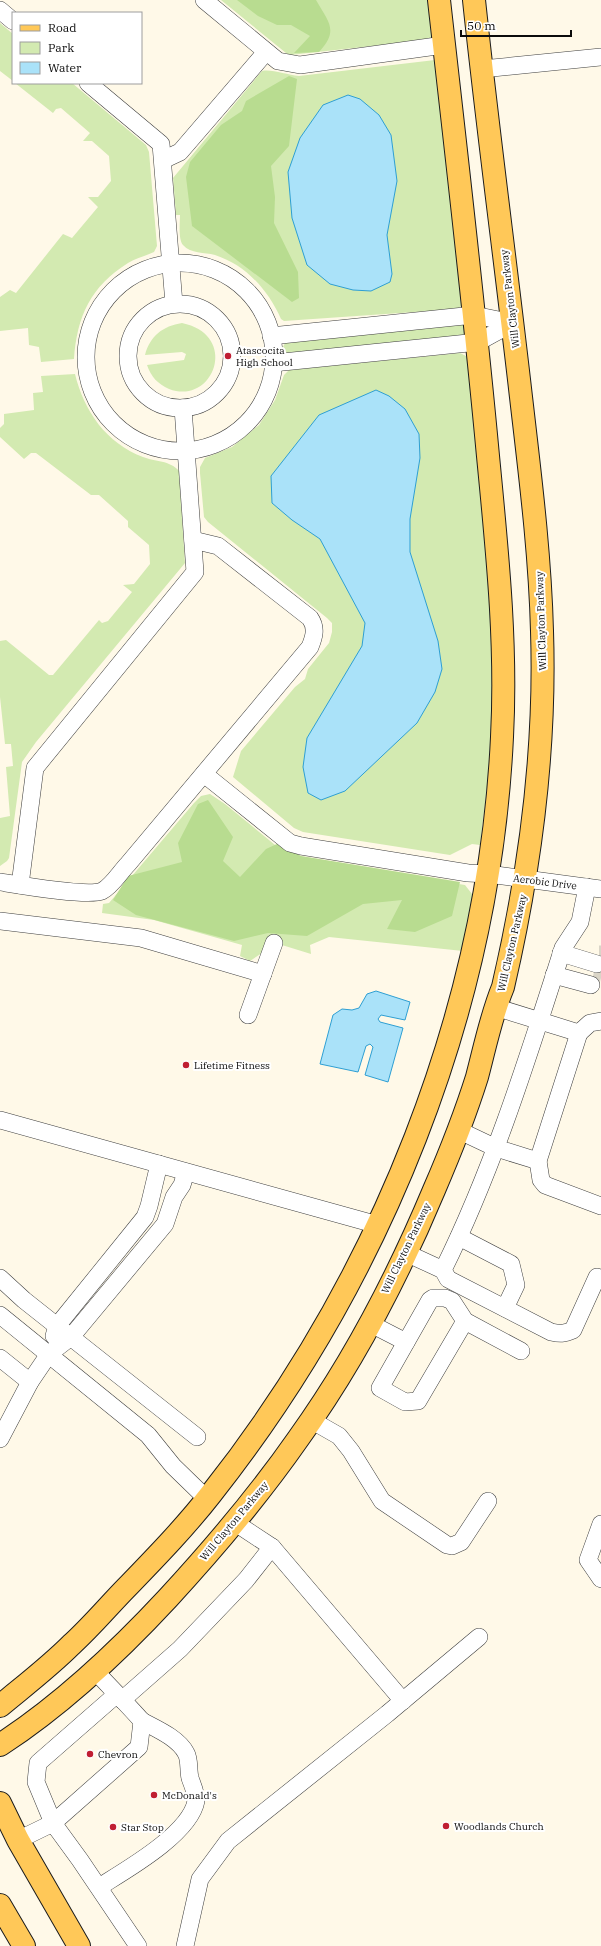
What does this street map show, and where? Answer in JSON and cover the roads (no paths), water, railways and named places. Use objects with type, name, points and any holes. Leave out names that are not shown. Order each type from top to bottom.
[{"type":"main road","points":[[0,1706],[73,1644],[157,1556],[208,1499],[264,1422],[343,1295],[378,1225],[433,1093],[454,1023],[484,903],[502,740],[504,675],[501,604],[478,342],[439,0]]},
{"type":"main road","name":"Will Clayton Parkway","points":[[0,1745],[33,1724],[95,1671],[166,1600],[272,1476],[311,1420],[369,1323],[406,1253],[434,1190],[458,1130],[476,1078],[495,1007],[504,988],[526,879],[536,790],[540,738],[542,633],[540,577],[513,322],[474,0]]},
{"type":"main road","points":[[444,45],[479,40]]},
{"type":"main road","points":[[208,1499],[234,1522]]},
{"type":"main road","points":[[0,1803],[18,1840],[79,1946]]},
{"type":"main road","points":[[0,1905],[24,1946]]},
{"type":"street","points":[[204,0],[278,61],[300,65],[444,45]]},
{"type":"street","points":[[0,10],[12,20]]},
{"type":"street","points":[[162,160],[180,152],[266,52]]},
{"type":"street","points":[[482,69],[601,57]]},
{"type":"street","points":[[89,84],[161,144],[174,304]]},
{"type":"street","points":[[170,263],[200,265],[228,276],[251,296],[260,308],[271,336],[273,363],[270,382],[263,400],[252,416],[239,430],[223,440],[205,448],[186,451],[169,450],[152,447],[136,441],[114,423],[99,406],[87,374],[86,356],[88,339],[92,323],[100,307],[110,293],[123,282],[154,266],[170,263]]},
{"type":"street","points":[[174,304],[191,305],[213,316],[228,336],[232,352],[228,376],[219,390],[199,405],[183,408],[165,406],[150,398],[143,392],[133,378],[129,360],[130,343],[133,334],[143,320],[157,309],[174,304]]},
{"type":"street","points":[[271,336],[474,315],[513,322]]},
{"type":"street","points":[[273,363],[478,342],[513,322]]},
{"type":"street","points":[[20,885],[35,768],[195,572],[183,408]]},
{"type":"street","points":[[0,882],[86,893],[102,891],[109,886],[310,647],[315,631],[314,624],[310,618],[218,546],[193,540]]},
{"type":"street","name":"Aerobic Drive","points":[[204,774],[290,843],[468,873],[488,874],[594,888]]},
{"type":"street","points":[[443,1270],[459,1237],[496,1148],[560,959],[580,922],[594,888]]},
{"type":"street","points":[[0,921],[141,938],[263,974]]},
{"type":"street","points":[[248,1015],[274,943]]},
{"type":"street","points":[[560,959],[595,970],[560,959]]},
{"type":"street","points":[[495,1007],[579,1033]]},
{"type":"street","points":[[601,1021],[590,1023],[579,1033],[538,1161],[540,1180],[546,1185],[601,1206]]},
{"type":"street","points":[[0,1120],[378,1225]]},
{"type":"street","points":[[458,1130],[496,1148],[538,1161]]},
{"type":"street","points":[[49,1354],[57,1326],[145,1217],[149,1206],[158,1164]]},
{"type":"street","points":[[0,1439],[30,1382],[49,1354],[71,1337],[165,1224],[174,1197],[182,1185],[186,1172]]},
{"type":"street","points":[[459,1237],[511,1264],[516,1285],[505,1308]]},
{"type":"street","points":[[406,1253],[443,1270],[448,1279],[551,1332],[565,1334],[573,1330],[597,1277]]},
{"type":"street","points":[[0,1278],[24,1300],[198,1436]]},
{"type":"street","points":[[465,1321],[418,1401],[405,1402],[380,1388],[430,1300],[433,1298],[445,1298],[452,1301],[465,1321],[521,1351]]},
{"type":"street","points":[[0,1315],[148,1435],[173,1466],[208,1499]]},
{"type":"street","points":[[369,1323],[406,1342]]},
{"type":"street","points":[[0,1358],[30,1382]]},
{"type":"street","points":[[311,1420],[340,1436],[382,1501],[447,1545],[452,1546],[461,1542],[488,1501]]},
{"type":"street","points":[[234,1522],[272,1546],[403,1701]]},
{"type":"street","points":[[601,1524],[588,1560],[601,1579]]},
{"type":"street","points":[[138,1946],[99,1887],[53,1823],[36,1782],[38,1763],[180,1649],[246,1580],[272,1546]]},
{"type":"street","points":[[185,1946],[200,1879],[228,1841],[403,1701],[479,1636]]},
{"type":"street","points":[[95,1671],[142,1721],[172,1738],[187,1754],[189,1774],[196,1800],[191,1815],[180,1829],[151,1853],[99,1887]]},
{"type":"street","points":[[18,1840],[53,1823],[139,1747],[142,1721]]},
{"type":"water","points":[[348,95],[360,99],[379,115],[391,135],[397,181],[387,235],[392,274],[390,282],[371,291],[353,290],[330,284],[307,265],[292,218],[288,172],[300,138],[323,105]]},
{"type":"water","points":[[376,390],[389,396],[405,409],[419,434],[420,458],[410,519],[410,552],[438,641],[442,669],[435,692],[417,723],[345,791],[321,800],[308,793],[303,767],[307,738],[362,646],[365,623],[320,539],[292,520],[272,503],[271,476],[319,415]]},
{"type":"water","points":[[376,991],[410,1002],[405,1020],[381,1015],[378,1019],[380,1022],[403,1028],[388,1082],[365,1075],[373,1047],[370,1044],[366,1046],[358,1072],[320,1064],[333,1015],[342,1009],[352,1010],[359,1008],[367,994]]},
{"type":"tunnel","points":[[593,976],[601,978]]},
{"type":"place","name":"Atascocita High School","points":[[228,356]]},
{"type":"place","name":"Lifetime Fitness","points":[[186,1065]]},
{"type":"place","name":"Chevron","points":[[90,1754]]},
{"type":"place","name":"McDonald's","points":[[154,1795]]},
{"type":"place","name":"Woodlands Church","points":[[446,1826]]},
{"type":"place","name":"Star Stop","points":[[113,1827]]}]
